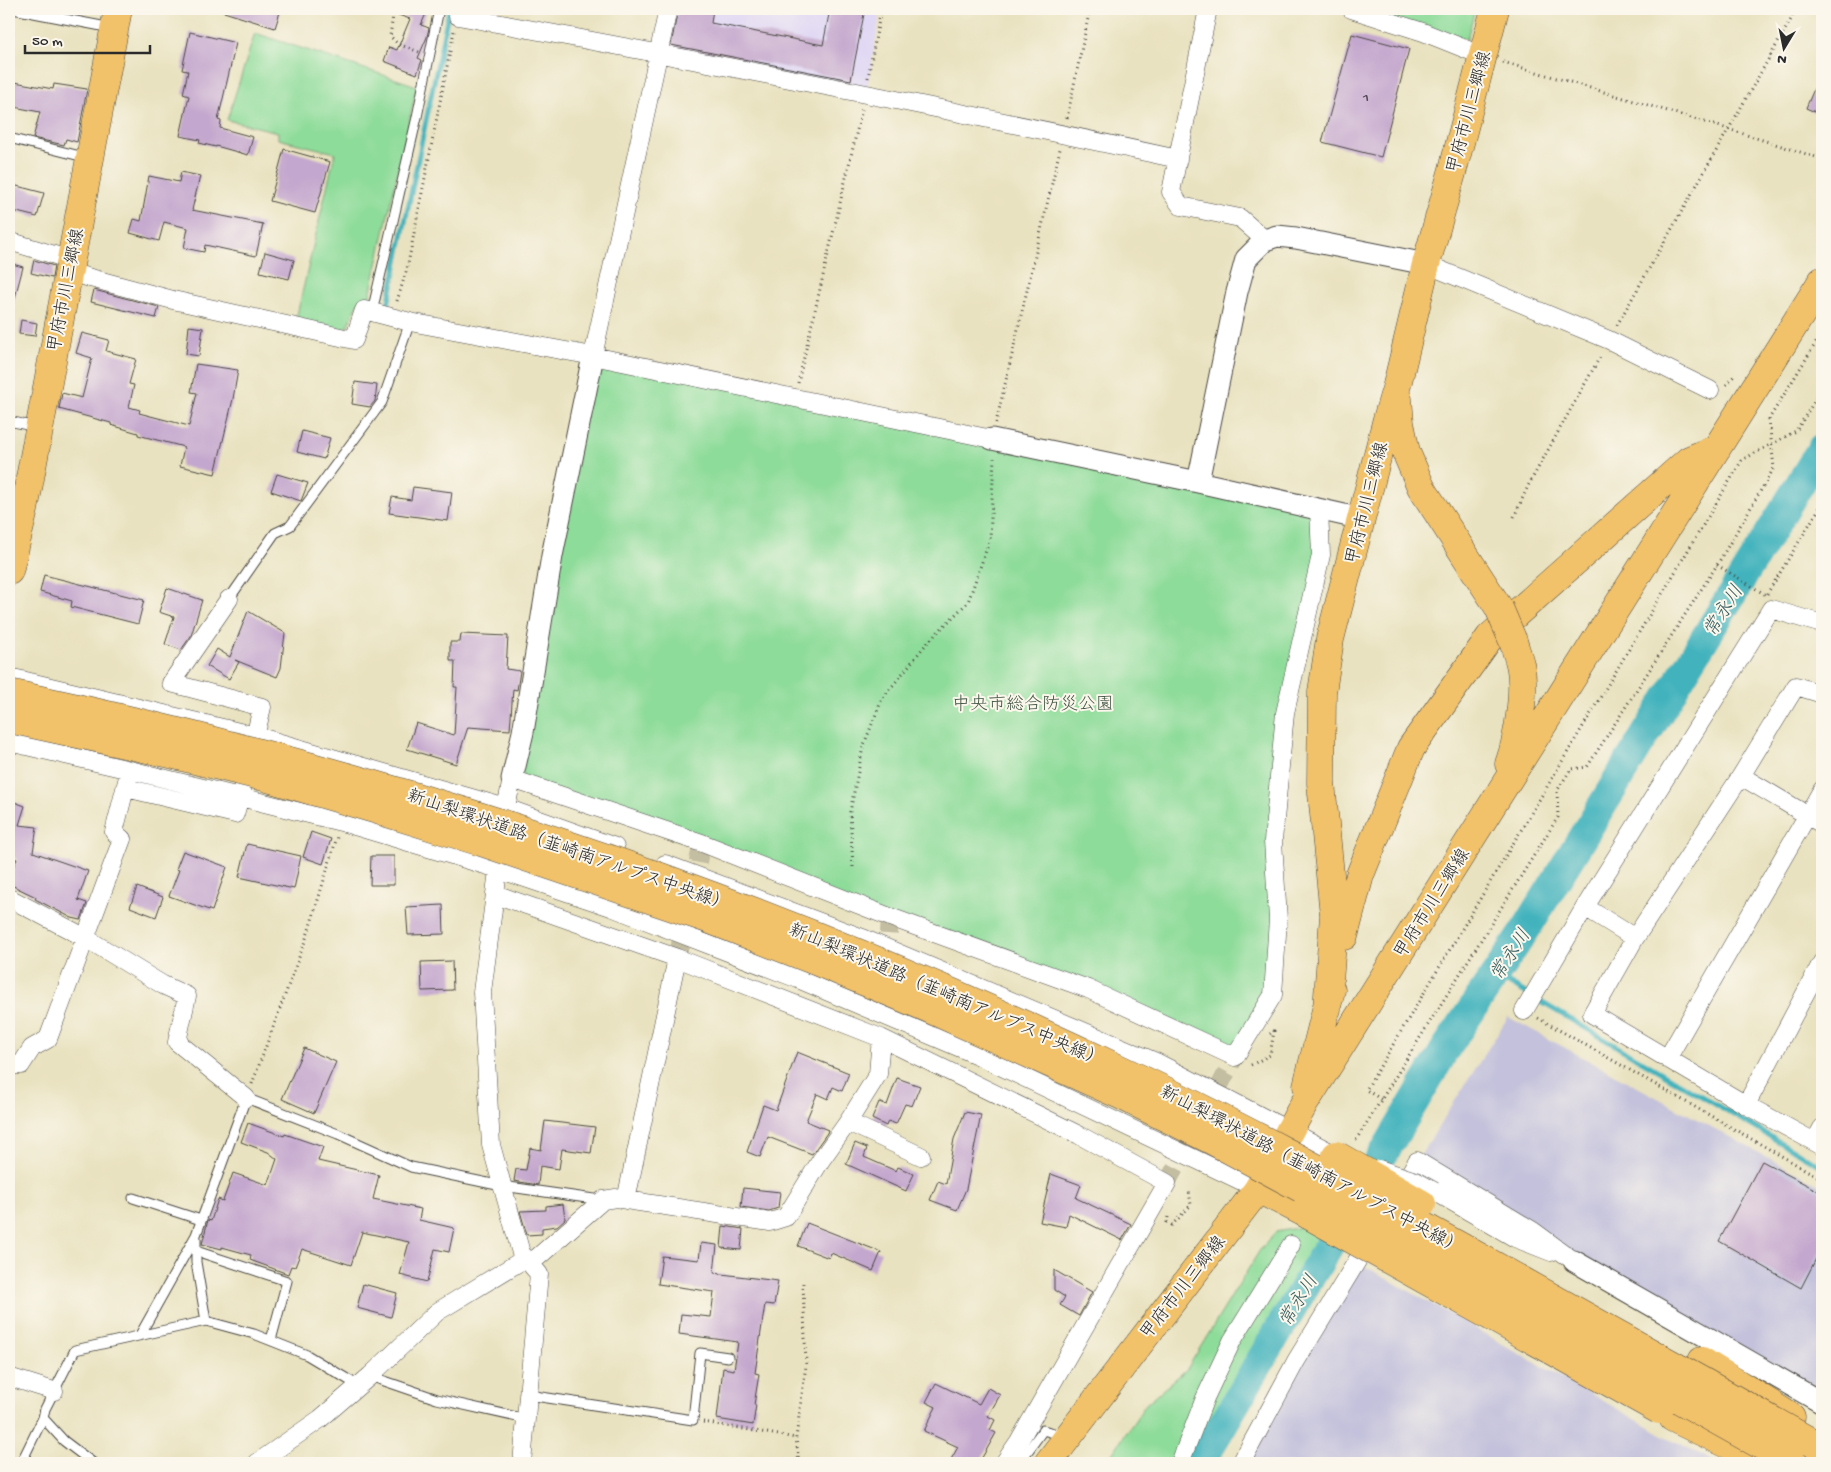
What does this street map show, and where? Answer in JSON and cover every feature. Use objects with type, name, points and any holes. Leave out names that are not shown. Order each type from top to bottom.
[{"type":"main road","name":"甲府市川三郷線","points":[[1327,1009],[1334,915],[1321,783],[1322,692],[1330,639],[1397,385],[1426,264],[1484,56],[1495,9]]},
{"type":"main road","name":"甲府市川三郷線","points":[[9,571],[24,510],[117,19]]},
{"type":"main road","name":"甲府市川三郷線","points":[[1048,1463],[1258,1189],[1304,1104],[1822,281]]},
{"type":"main road","points":[[1397,385],[1400,423],[1406,452],[1421,487],[1499,608],[1521,665],[1522,704],[1515,747],[1499,795]]},
{"type":"main road","name":"甲府市川三郷線","points":[[1304,1104],[1348,915],[1360,875],[1411,748],[1490,637],[1688,460],[1717,448]]},
{"type":"main road","name":"新山梨環状道路（韮崎南アルプス中央線）","points":[[9,693],[171,730],[281,758],[386,787],[491,820],[713,896],[932,984],[1128,1072],[1314,1165],[1822,1448]]},
{"type":"main road","name":"新山梨環状道路（韮崎南アルプス中央線）","points":[[9,719],[166,753],[268,778],[374,808],[499,848],[680,910],[852,976],[1037,1057],[1211,1140],[1315,1196],[1793,1463]]},
{"type":"main road","points":[[1346,1148],[1702,1361],[1822,1436]]},
{"type":"main road","points":[[1258,1189],[1303,1212],[1673,1418],[1767,1463]]},
{"type":"street","points":[[522,1463],[539,1274],[521,1253],[491,1145],[482,992],[506,808],[522,732],[552,556],[592,356],[668,9]]},
{"type":"street","points":[[1208,9],[1171,192],[1181,206],[1240,218],[1265,240]]},
{"type":"street","points":[[1351,9],[1423,32],[1484,56]]},
{"type":"street","points":[[458,16],[659,53],[1178,158]]},
{"type":"street","points":[[1198,482],[1237,292],[1246,259],[1265,240],[1277,236],[1296,238],[1426,264],[1609,340],[1710,390]]},
{"type":"street","points":[[9,241],[70,266],[173,300],[354,340],[364,310],[393,316],[410,322],[592,356],[1198,482],[1362,519]]},
{"type":"street","points":[[512,779],[702,843],[890,917],[1088,989],[1235,1057],[1273,994],[1278,919],[1272,842],[1285,713],[1321,555],[1319,510]]},
{"type":"street","points":[[126,788],[235,814],[262,706],[171,683],[229,599]]},
{"type":"street","points":[[1524,1010],[1769,602],[1822,624]]},
{"type":"street","points":[[9,677],[256,736],[506,808],[720,884],[865,939],[1156,1062],[1289,1131],[1346,1148],[1416,1181],[1515,1238],[1574,1261]]},
{"type":"street","points":[[1820,1138],[1746,1105],[1592,1014],[1635,938],[1741,776],[1796,686],[1822,694]]},
{"type":"street","points":[[9,742],[341,822],[498,868],[611,907],[798,978],[977,1055],[1258,1189]]},
{"type":"street","points":[[9,1065],[21,1065],[32,1048],[48,1038],[122,839],[114,832],[130,770]]},
{"type":"street","points":[[1741,776],[1815,819]]},
{"type":"street","points":[[1667,1059],[1815,819],[1822,790]]},
{"type":"street","points":[[495,894],[677,958],[882,1038],[1079,1135],[1167,1183],[1024,1432],[1004,1463]]},
{"type":"street","points":[[9,898],[84,937],[163,984],[187,996],[177,1042],[246,1098]]},
{"type":"street","points":[[1585,907],[1635,938]]},
{"type":"street","points":[[626,1200],[677,958]]},
{"type":"street","points":[[1746,1105],[1822,962]]},
{"type":"street","points":[[257,1463],[320,1419],[365,1381],[437,1312],[528,1261],[603,1200],[616,1198],[770,1222],[786,1217],[878,1074],[882,1038]]},
{"type":"street","points":[[848,1122],[921,1156]]},
{"type":"street","points":[[1241,1463],[1296,1361],[1417,1162],[1533,1230],[1574,1261],[1822,1403]]},
{"type":"street","points":[[1180,1463],[1205,1398],[1232,1341],[1291,1245]]},
{"type":"street","points":[[9,1377],[54,1391]]},
{"type":"lane","points":[[13,9],[117,19]]},
{"type":"lane","points":[[372,312],[439,9]]},
{"type":"lane","points":[[9,138],[90,158]]},
{"type":"lane","points":[[229,599],[275,533],[290,526],[382,402],[410,322]]},
{"type":"lane","points":[[9,421],[39,427]]},
{"type":"lane","points":[[140,1335],[196,1235],[246,1098],[338,1134],[411,1167],[502,1186],[603,1200]]},
{"type":"lane","points":[[133,1198],[201,1220]]},
{"type":"lane","points":[[196,1235],[196,1262],[206,1321]]},
{"type":"lane","points":[[196,1250],[287,1281],[271,1340]]},
{"type":"lane","points":[[20,1463],[75,1350],[206,1321],[271,1340],[365,1381],[526,1419]]},
{"type":"lane","points":[[528,1395],[693,1420],[700,1354],[728,1357]]},
{"type":"lane","points":[[43,1418],[64,1441],[93,1463]]},
{"type":"lane","points":[[1019,1463],[1043,1430],[1067,1437]]},
{"type":"path","points":[[394,9],[389,32],[394,41],[430,56]]},
{"type":"path","points":[[795,398],[866,94],[881,9]]},
{"type":"path","points":[[853,867],[850,812],[864,747],[882,699],[927,643],[968,602],[990,539],[994,457],[992,439],[1064,134],[1090,9]]},
{"type":"path","points":[[1514,517],[1528,486],[1609,340],[1797,9]]},
{"type":"path","points":[[393,316],[407,269],[458,16]]},
{"type":"path","points":[[1484,56],[1822,159]]},
{"type":"path","points":[[1346,1148],[1382,1099],[1558,817],[1557,791],[1571,769],[1586,767],[1717,565],[1774,468],[1769,419],[1822,333]]},
{"type":"path","points":[[1382,1099],[1366,1090],[1742,460],[1796,431],[1822,389]]},
{"type":"path","points":[[1717,565],[1769,602],[1822,504]]},
{"type":"path","points":[[246,1098],[308,933],[341,822]]},
{"type":"path","points":[[1524,1010],[1822,1179]]},
{"type":"path","points":[[1168,1215],[1167,1222],[1172,1225],[1191,1205],[1189,1190]]},
{"type":"path","points":[[799,1463],[796,1438],[806,1365],[803,1283]]},
{"type":"path","points":[[693,1420],[796,1438]]},
{"type":"shaded area","points":[[668,9],[881,9],[866,94],[659,53]]},
{"type":"shaded area","points":[[1508,1017],[1822,1187],[1822,1403],[1417,1161]]},
{"type":"shaded area","points":[[1354,1260],[1665,1436],[1717,1463],[1247,1463]]},
{"type":"green space","points":[[1351,9],[1475,9],[1467,39],[1423,32]]},
{"type":"green space","points":[[255,33],[417,86],[368,304],[359,302],[345,331],[296,319],[335,153],[278,139],[278,132],[227,120]]},
{"type":"green space","name":"中央市総合防災公園","points":[[593,356],[1319,510],[1321,555],[1285,713],[1273,995],[1235,1057],[1088,989],[512,779]]},
{"type":"green space","points":[[1302,1227],[1323,1239],[1193,1463],[1106,1463],[1146,1404],[1187,1369],[1260,1250],[1276,1232]]},
{"type":"building","points":[[224,9],[281,9],[275,28],[224,12]]},
{"type":"building","points":[[387,9],[428,9],[421,25],[429,28],[418,58],[422,60],[417,74],[384,61],[389,47],[397,50],[410,19],[387,11]]},
{"type":"building","points":[[678,9],[713,9],[711,23],[823,45],[830,9],[865,9],[851,80],[671,45]]},
{"type":"building","points":[[190,32],[236,43],[218,120],[221,121],[220,128],[253,137],[248,155],[199,143],[200,140],[180,136],[189,96],[183,94],[188,71],[182,70]]},
{"type":"building","points":[[1352,34],[1409,49],[1381,157],[1322,142]]},
{"type":"building","points":[[1822,70],[1822,115],[1806,108]]},
{"type":"building","points":[[9,81],[53,89],[54,84],[87,89],[77,142],[66,139],[64,145],[33,138],[40,112],[9,106]]},
{"type":"building","points":[[284,149],[330,162],[315,213],[270,201]]},
{"type":"building","points":[[181,172],[200,176],[192,210],[263,224],[256,256],[205,245],[204,252],[184,248],[188,228],[164,222],[159,241],[130,233],[134,219],[141,221],[149,176],[179,182]]},
{"type":"building","points":[[9,184],[44,193],[37,217],[9,210]]},
{"type":"building","points":[[265,252],[294,260],[289,279],[260,272]]},
{"type":"building","points":[[34,260],[54,266],[52,278],[31,273]]},
{"type":"building","points":[[9,263],[23,267],[13,305],[9,304]]},
{"type":"building","points":[[94,290],[159,307],[156,318],[91,302]]},
{"type":"building","points":[[21,320],[37,323],[35,336],[19,334]]},
{"type":"building","points":[[189,326],[203,328],[199,356],[186,354]]},
{"type":"building","points":[[82,333],[109,340],[106,351],[136,359],[129,384],[134,385],[129,407],[140,410],[139,413],[189,426],[197,393],[191,392],[196,364],[238,370],[215,474],[180,466],[184,447],[138,435],[138,433],[111,425],[111,423],[59,409],[62,393],[82,398],[92,358],[76,353]]},
{"type":"building","points":[[355,382],[377,385],[375,401],[370,407],[352,404]]},
{"type":"building","points":[[302,431],[330,438],[324,459],[297,452]]},
{"type":"building","points":[[277,474],[308,483],[301,501],[271,491]]},
{"type":"building","points":[[413,487],[452,492],[448,521],[389,513],[392,497],[411,500]]},
{"type":"building","points":[[44,575],[144,600],[138,624],[71,607],[72,601],[40,592]]},
{"type":"building","points":[[167,588],[202,600],[191,636],[181,650],[165,644],[174,617],[159,612]]},
{"type":"building","points":[[248,611],[285,633],[281,668],[277,677],[235,660],[239,662],[229,679],[207,666],[217,649],[230,657]]},
{"type":"building","points":[[461,634],[508,636],[506,669],[520,671],[517,690],[513,689],[510,730],[468,727],[456,764],[407,749],[416,723],[454,735],[457,687],[454,687],[455,661],[450,661],[450,642],[460,642]]},
{"type":"building","points":[[9,800],[25,806],[19,825],[37,827],[33,852],[88,871],[78,900],[87,903],[81,920],[72,918],[9,884],[9,875],[17,859],[9,857]]},
{"type":"building","points":[[311,832],[331,839],[323,864],[303,857]]},
{"type":"building","points":[[247,844],[301,856],[294,889],[239,877]]},
{"type":"building","points":[[183,851],[227,867],[212,911],[169,896],[179,870],[176,869]]},
{"type":"building","points":[[371,856],[394,856],[394,885],[370,885]]},
{"type":"building","points":[[137,887],[163,897],[156,917],[130,907]]},
{"type":"building","points":[[443,905],[444,934],[408,935],[406,907]]},
{"type":"building","points":[[452,961],[453,990],[422,991],[421,962]]},
{"type":"building","points":[[304,1048],[336,1062],[314,1113],[282,1099]]},
{"type":"building","points":[[797,1052],[849,1073],[842,1091],[833,1087],[828,1099],[817,1094],[806,1121],[828,1130],[827,1133],[812,1154],[768,1137],[760,1157],[747,1152],[763,1105],[776,1110]]},
{"type":"building","points":[[897,1078],[920,1086],[912,1106],[905,1104],[896,1124],[888,1121],[886,1126],[872,1119],[879,1102],[887,1105]]},
{"type":"building","points":[[965,1112],[981,1115],[966,1189],[957,1210],[930,1200],[938,1181],[946,1184],[954,1139]]},
{"type":"building","points":[[545,1121],[595,1127],[591,1153],[562,1149],[559,1169],[540,1166],[538,1185],[514,1181],[516,1169],[526,1170],[530,1148],[541,1150]]},
{"type":"building","points":[[248,1123],[323,1147],[318,1161],[379,1175],[373,1199],[421,1209],[419,1220],[454,1228],[449,1252],[435,1249],[427,1282],[400,1275],[409,1242],[362,1232],[351,1265],[302,1249],[295,1267],[291,1266],[288,1274],[250,1260],[251,1255],[202,1244],[208,1220],[211,1221],[218,1199],[223,1201],[233,1173],[268,1185],[277,1159],[268,1152],[241,1142]]},
{"type":"building","points":[[855,1143],[867,1148],[864,1157],[896,1171],[898,1167],[914,1174],[906,1191],[846,1164]]},
{"type":"building","points":[[1762,1161],[1822,1193],[1822,1247],[1801,1288],[1719,1241]]},
{"type":"building","points":[[1051,1174],[1081,1185],[1076,1198],[1131,1224],[1122,1240],[1069,1214],[1066,1227],[1040,1222]]},
{"type":"building","points":[[743,1188],[780,1192],[778,1208],[769,1211],[741,1207]]},
{"type":"building","points":[[563,1204],[565,1219],[557,1226],[542,1228],[542,1234],[527,1235],[520,1211],[546,1210],[546,1206]]},
{"type":"building","points":[[807,1223],[881,1252],[873,1271],[831,1253],[829,1258],[798,1246]]},
{"type":"building","points":[[723,1226],[743,1229],[741,1250],[721,1248]]},
{"type":"building","points":[[701,1243],[717,1245],[714,1273],[778,1281],[774,1305],[765,1304],[755,1373],[759,1374],[753,1425],[717,1419],[723,1368],[734,1370],[738,1342],[679,1334],[681,1314],[711,1317],[714,1292],[658,1284],[662,1256],[699,1260]]},
{"type":"building","points":[[1054,1270],[1092,1292],[1079,1316],[1060,1305],[1065,1297],[1054,1290]]},
{"type":"building","points":[[363,1284],[397,1293],[391,1317],[357,1308]]},
{"type":"building","points":[[936,1383],[979,1404],[988,1388],[1000,1395],[988,1416],[995,1420],[990,1430],[996,1433],[979,1463],[949,1463],[958,1447],[924,1431],[936,1407],[926,1402]]},
{"type":"waterway","points":[[388,305],[449,9]]},
{"type":"waterway","name":"常永川","points":[[1200,1463],[1446,1048],[1526,929],[1822,448]]},
{"type":"waterway","points":[[1495,975],[1822,1167]]},
{"type":"tunnel","points":[[692,889],[702,843]]},
{"type":"tunnel","points":[[887,961],[890,917]]},
{"type":"tunnel","points":[[677,958],[686,919]]},
{"type":"tunnel","points":[[1167,1183],[1235,1057]]}]
